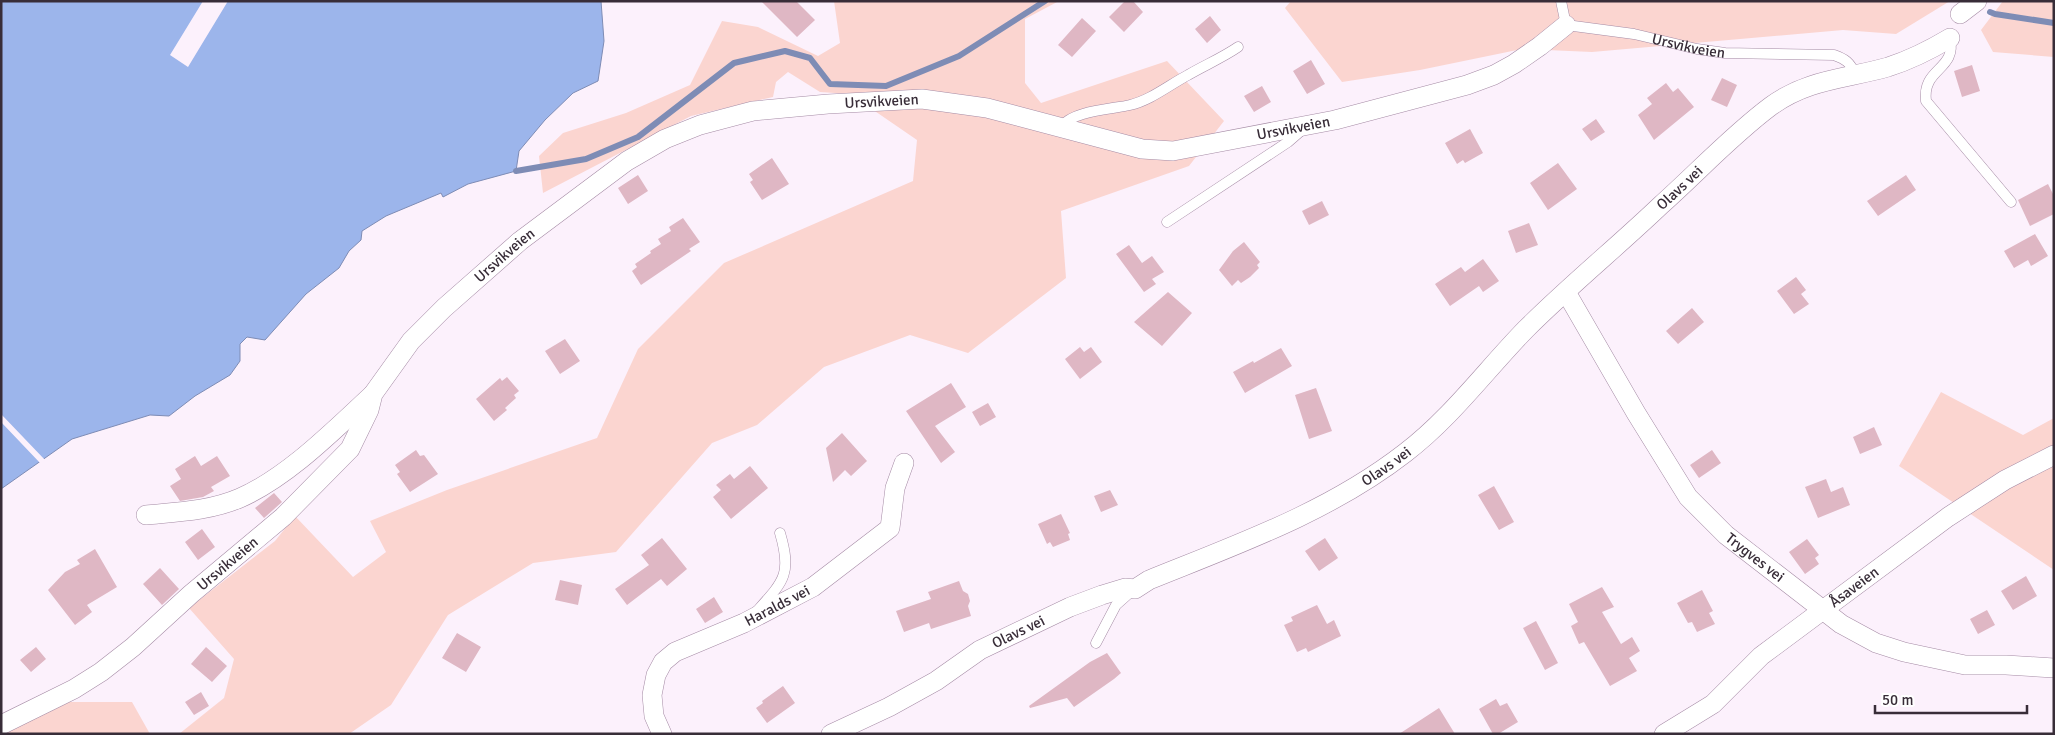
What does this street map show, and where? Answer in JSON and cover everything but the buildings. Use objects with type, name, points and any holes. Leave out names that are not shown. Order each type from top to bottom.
[{"type":"street","points":[[1960,14],[1977,1]]},
{"type":"street","name":"Ursvikveien","points":[[1,725],[74,689],[101,672],[133,648],[191,594],[283,517],[350,449],[369,410],[373,394],[411,341],[444,308],[520,242],[626,161],[665,139],[700,125],[753,111],[828,104],[922,99],[987,108],[1142,149],[1173,151],[1308,125],[1467,86],[1514,64],[1566,25]]},
{"type":"street","points":[[1855,74],[1887,67],[1922,55],[1950,38]]},
{"type":"street","name":"Olavs vei","points":[[831,734],[889,707],[936,681],[980,650],[1070,607],[1102,594],[1125,588],[1135,589],[1149,580],[1309,513],[1357,486],[1406,452],[1454,407],[1527,328],[1718,151],[1773,105],[1803,88],[1834,78],[1855,74]]},
{"type":"street","name":"Trygves vei","points":[[1566,292],[1688,497],[1726,535],[1841,624],[1876,643],[1904,652],[1965,665],[2006,664],[2054,668]]},
{"type":"street","points":[[146,515],[192,511],[216,506],[240,498],[273,481],[373,394]]},
{"type":"street","name":"Åsaveien","points":[[1664,734],[1713,704],[1761,656],[1822,609],[1886,565],[1956,512],[2005,480],[2054,455]]},
{"type":"street","name":"Haralds vei","points":[[662,734],[654,716],[652,695],[656,675],[663,662],[675,652],[744,623],[751,617],[786,602],[813,587],[890,528],[895,488],[904,463]]},
{"type":"lane","points":[[1562,1],[1566,25]]},
{"type":"lane","name":"Ursvikveien","points":[[1566,25],[1634,34],[1697,49],[1725,53],[1834,55],[1845,59],[1851,65],[1855,74]]},
{"type":"lane","points":[[1950,38],[1951,55],[1930,79],[1925,93],[1926,101],[2011,202]]},
{"type":"lane","points":[[1062,127],[1069,119],[1081,115],[1131,105],[1147,99],[1200,68],[1224,57],[1238,47]]},
{"type":"lane","points":[[1167,222],[1288,142],[1308,125]]},
{"type":"lane","points":[[751,617],[774,593],[785,575],[785,552],[780,533]]},
{"type":"lane","points":[[1096,644],[1116,605],[1135,589]]},
{"type":"shaded area","points":[[834,1],[1059,1],[1025,19],[1025,83],[1041,103],[1167,61],[1224,121],[1189,166],[1061,211],[1066,278],[968,353],[910,335],[824,367],[757,425],[712,443],[616,552],[533,563],[448,615],[391,705],[349,734],[179,734],[224,698],[234,659],[189,608],[275,541],[295,516],[353,577],[386,552],[370,521],[447,490],[597,438],[638,349],[724,263],[913,181],[917,140],[850,94],[820,92],[788,72],[776,82],[773,97],[691,116],[543,193],[539,156],[563,133],[626,113],[690,85],[722,21],[758,27],[818,56],[840,43]]},
{"type":"shaded area","points":[[1291,1],[1950,1],[1896,34],[1843,30],[1592,52],[1522,49],[1420,70],[1342,82],[1285,8]]},
{"type":"shaded area","points":[[2003,1],[2054,1],[2054,57],[1993,52],[1981,30]]},
{"type":"shaded area","points":[[1941,392],[2023,435],[2054,418],[2054,570],[1899,466]]},
{"type":"shaded area","points":[[65,702],[132,702],[150,734],[1,734]]},
{"type":"water","points":[[1,1],[601,1],[604,41],[598,81],[573,93],[545,120],[519,151],[516,171],[468,184],[443,197],[441,193],[386,216],[362,231],[361,240],[349,251],[339,268],[306,294],[265,340],[247,337],[240,344],[240,361],[230,375],[195,396],[169,416],[150,415],[72,439],[1,489]]},
{"type":"pier","points":[[203,1],[228,1],[188,67],[170,55]]},
{"type":"pier","points":[[1,414],[46,461],[41,464],[1,422]]},
{"type":"waterway","points":[[516,171],[586,159],[638,137],[734,63],[785,51],[810,58],[830,84],[886,86],[959,56],[1045,1]]},
{"type":"waterway","points":[[1990,12],[2054,23]]}]
